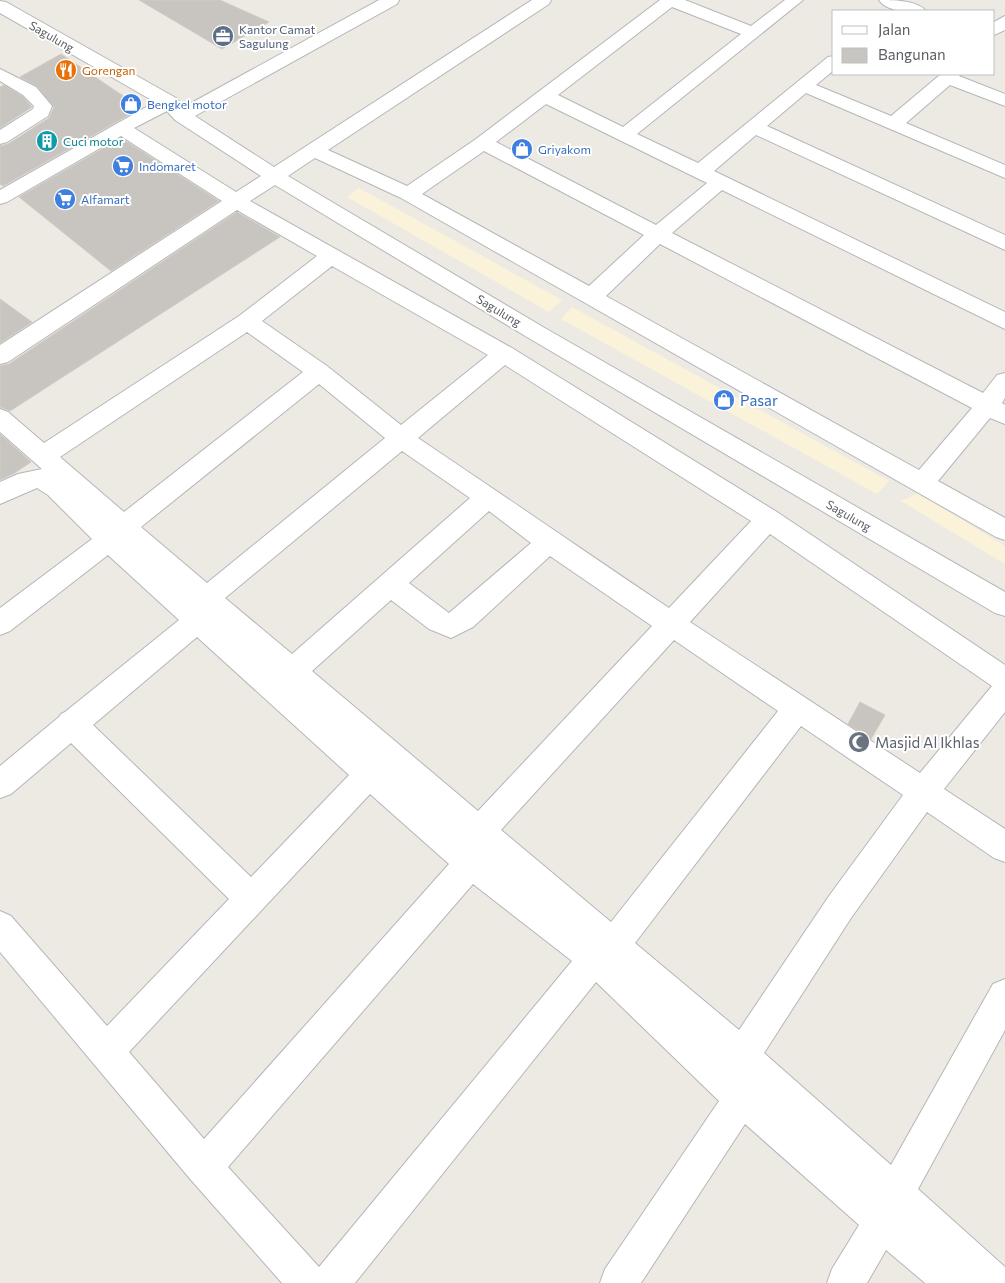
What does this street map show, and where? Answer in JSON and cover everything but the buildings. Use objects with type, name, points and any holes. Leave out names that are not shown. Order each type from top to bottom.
[{"type":"street","points":[[0,198],[121,128],[176,109],[392,0]]},
{"type":"street","points":[[0,356],[543,0]]},
{"type":"street","points":[[408,194],[483,143],[671,0],[752,33]]},
{"type":"street","points":[[624,135],[795,0]]},
{"type":"street","name":"Sagulung","points":[[0,6],[176,109],[274,176],[544,337],[1005,605]]},
{"type":"street","points":[[895,6],[913,10]]},
{"type":"street","points":[[995,29],[1005,21]]},
{"type":"street","points":[[700,172],[832,63]]},
{"type":"street","points":[[0,74],[32,92],[39,98],[43,106],[41,112],[0,138]]},
{"type":"street","points":[[892,124],[949,76],[1005,100]]},
{"type":"street","points":[[804,86],[1005,172]]},
{"type":"street","points":[[545,96],[1005,321]]},
{"type":"street","points":[[753,127],[1005,243]]},
{"type":"street","points":[[121,128],[236,202],[504,354],[768,519],[1005,680]]},
{"type":"street","points":[[483,143],[996,411]]},
{"type":"street","points":[[313,150],[408,194],[923,482],[1005,530]]},
{"type":"street","points":[[592,296],[658,234],[720,182]]},
{"type":"street","points":[[42,457],[246,321],[331,256]]},
{"type":"street","points":[[246,321],[319,372],[402,439],[488,497],[549,542],[1005,847]]},
{"type":"street","points":[[0,784],[402,439],[504,354]]},
{"type":"street","points":[[0,623],[319,372]]},
{"type":"street","points":[[923,482],[996,411],[1005,381]]},
{"type":"street","points":[[0,418],[42,457],[116,533]]},
{"type":"street","points":[[0,494],[18,484],[39,478],[57,488],[116,533],[203,609],[369,774],[475,847],[604,951],[742,1056],[889,1208],[954,1283]]},
{"type":"street","points":[[293,671],[488,497]]},
{"type":"street","points":[[204,1167],[475,847],[768,519]]},
{"type":"street","points":[[390,584],[440,621],[451,626],[463,619],[549,542]]},
{"type":"street","points":[[203,609],[293,671],[475,847]]},
{"type":"street","points":[[742,1056],[840,907],[922,792],[1005,691]]},
{"type":"street","points":[[331,1283],[604,951],[797,709]]},
{"type":"street","points":[[71,723],[251,899]]},
{"type":"street","points":[[107,1051],[369,774]]},
{"type":"street","points":[[4,941],[107,1051],[204,1167],[308,1283]]},
{"type":"street","points":[[604,951],[742,1098],[889,1208],[994,1283]]},
{"type":"street","points":[[846,1283],[1005,996]]},
{"type":"street","points":[[619,1283],[742,1098]]},
{"type":"shaded area","points":[[359,188],[562,300],[549,312],[347,197]]},
{"type":"shaded area","name":"Pasar","points":[[572,307],[889,481],[877,494],[561,319]]},
{"type":"shaded area","points":[[918,493],[1005,546],[1005,564],[901,501]]},
{"type":"place","name":"Kantor Camat Sagulung","points":[[223,36]]},
{"type":"place","name":"Gorengan","points":[[66,70]]},
{"type":"place","name":"Bengkel motor","points":[[131,104]]},
{"type":"place","name":"Cuci motor","points":[[47,141]]},
{"type":"place","name":"Griyakom","points":[[522,149]]},
{"type":"place","name":"Indomaret","points":[[123,166]]},
{"type":"place","name":"Alfamart","points":[[65,199]]},
{"type":"place","name":"Pasar","points":[[724,400]]},
{"type":"place","name":"Masjid Al Ikhlas","points":[[859,742]]}]
